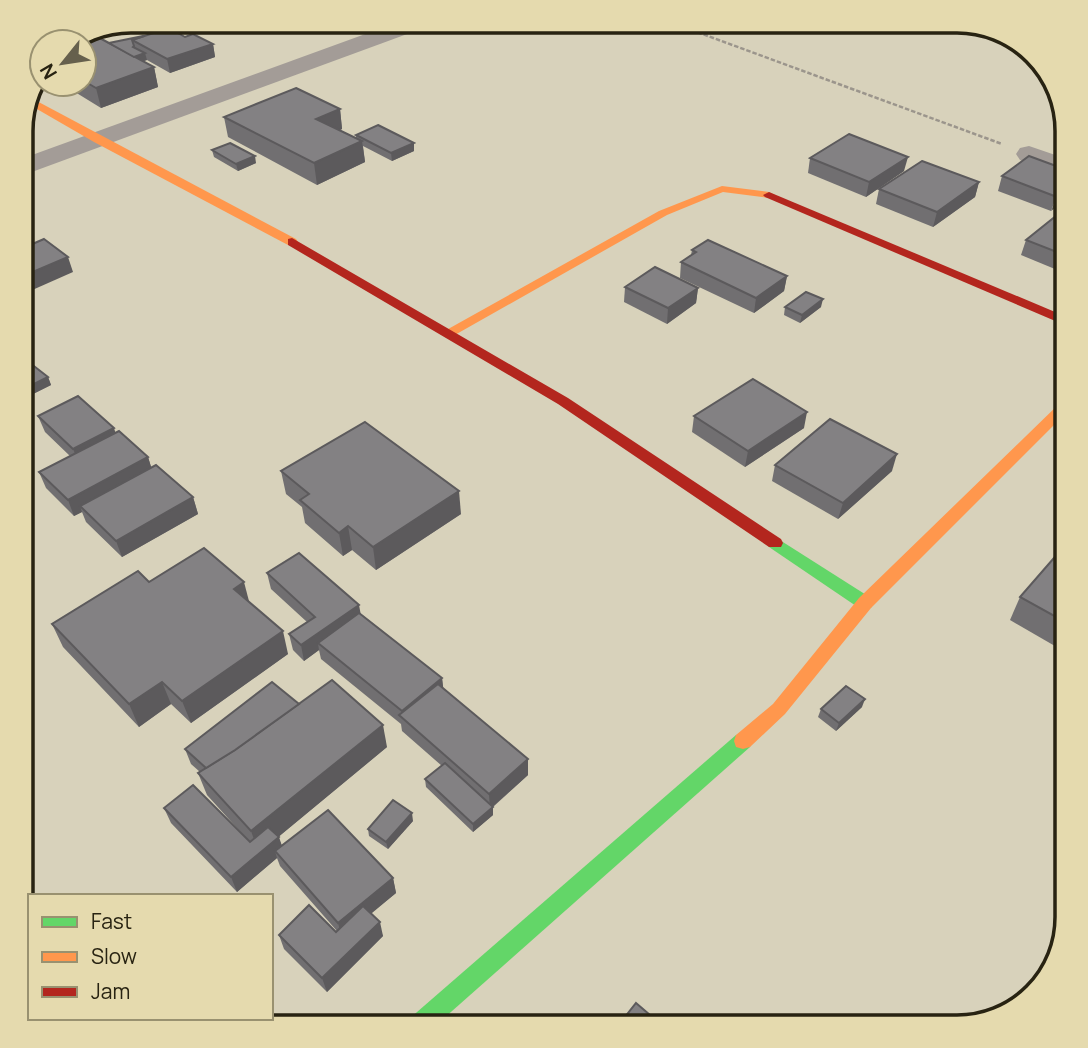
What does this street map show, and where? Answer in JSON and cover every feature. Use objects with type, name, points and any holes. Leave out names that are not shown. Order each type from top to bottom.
[{"type":"street","points":[[33,164],[389,33]]},
{"type":"street","points":[[37,105],[318,256],[564,401],[864,603]]},
{"type":"street","points":[[1029,154],[1055,164]]},
{"type":"street","points":[[448,333],[663,213],[722,189],[770,195],[1055,317]]},
{"type":"street","points":[[431,1015],[779,709],[864,603],[1055,416]]},
{"type":"path","points":[[700,33],[1029,154]]},
{"type":"building","points":[[154,33],[178,33],[185,37],[193,34],[213,44],[167,59],[132,40]]},
{"type":"building","points":[[144,36],[132,40],[133,47],[145,53],[134,57],[109,43]]},
{"type":"building","points":[[100,38],[154,67],[98,87],[98,39]]},
{"type":"building","points":[[296,88],[340,109],[316,119],[362,141],[314,163],[224,117]]},
{"type":"building","points":[[378,125],[414,143],[391,153],[356,135]]},
{"type":"building","points":[[849,134],[908,157],[869,182],[810,158]]},
{"type":"building","points":[[230,143],[255,156],[236,164],[212,150]]},
{"type":"building","points":[[1029,156],[1055,166],[1055,196],[1002,176]]},
{"type":"building","points":[[922,161],[979,182],[937,212],[879,189]]},
{"type":"building","points":[[1055,217],[1055,251],[1026,240]]},
{"type":"building","points":[[44,239],[68,257],[33,272],[33,244]]},
{"type":"building","points":[[708,240],[787,276],[756,298],[681,262],[696,252],[692,250]]},
{"type":"building","points":[[655,267],[698,288],[668,308],[625,287]]},
{"type":"building","points":[[806,292],[823,299],[802,315],[785,307]]},
{"type":"building","points":[[33,365],[48,377],[33,384]]},
{"type":"building","points":[[753,379],[807,412],[748,451],[694,416]]},
{"type":"building","points":[[78,396],[114,428],[73,449],[38,416]]},
{"type":"building","points":[[830,419],[897,454],[843,503],[775,465]]},
{"type":"building","points":[[365,422],[459,491],[373,547],[348,526],[339,533],[300,500],[309,494],[281,471]]},
{"type":"building","points":[[119,431],[148,457],[68,500],[39,472]]},
{"type":"building","points":[[156,465],[193,497],[116,541],[80,506]]},
{"type":"building","points":[[204,548],[244,582],[234,589],[283,631],[182,701],[162,682],[129,704],[52,624],[138,571],[149,582]]},
{"type":"building","points":[[299,553],[359,605],[301,645],[289,634],[315,617],[267,573]]},
{"type":"building","points":[[1055,557],[1055,616],[1020,597]]},
{"type":"building","points":[[359,613],[442,678],[402,711],[318,643]]},
{"type":"building","points":[[332,680],[383,725],[251,831],[198,773],[235,750]]},
{"type":"building","points":[[272,682],[299,704],[206,768],[185,749]]},
{"type":"building","points":[[438,684],[528,759],[489,794],[399,715]]},
{"type":"building","points":[[846,686],[865,699],[839,723],[821,709]]},
{"type":"building","points":[[445,763],[493,807],[473,824],[425,779]]},
{"type":"building","points":[[193,785],[250,842],[268,827],[279,837],[231,877],[164,808]]},
{"type":"building","points":[[393,800],[412,813],[386,842],[368,829]]},
{"type":"building","points":[[328,810],[393,878],[338,923],[275,851]]},
{"type":"building","points":[[309,905],[336,932],[363,906],[380,922],[322,978],[279,935]]},
{"type":"building","points":[[636,1003],[650,1015],[626,1015]]},
{"type":"traffic: fast","points":[[775,543],[865,603]]},
{"type":"traffic: fast","points":[[431,1015],[743,741]]},
{"type":"traffic: slow","points":[[37,105],[292,242]]},
{"type":"traffic: slow","points":[[448,333],[663,213],[722,189],[769,195]]},
{"type":"traffic: slow","points":[[743,741],[779,709],[865,603],[1055,416]]},
{"type":"traffic: jam","points":[[769,195],[1055,317]]},
{"type":"traffic: jam","points":[[292,242],[563,401],[775,543]]}]
